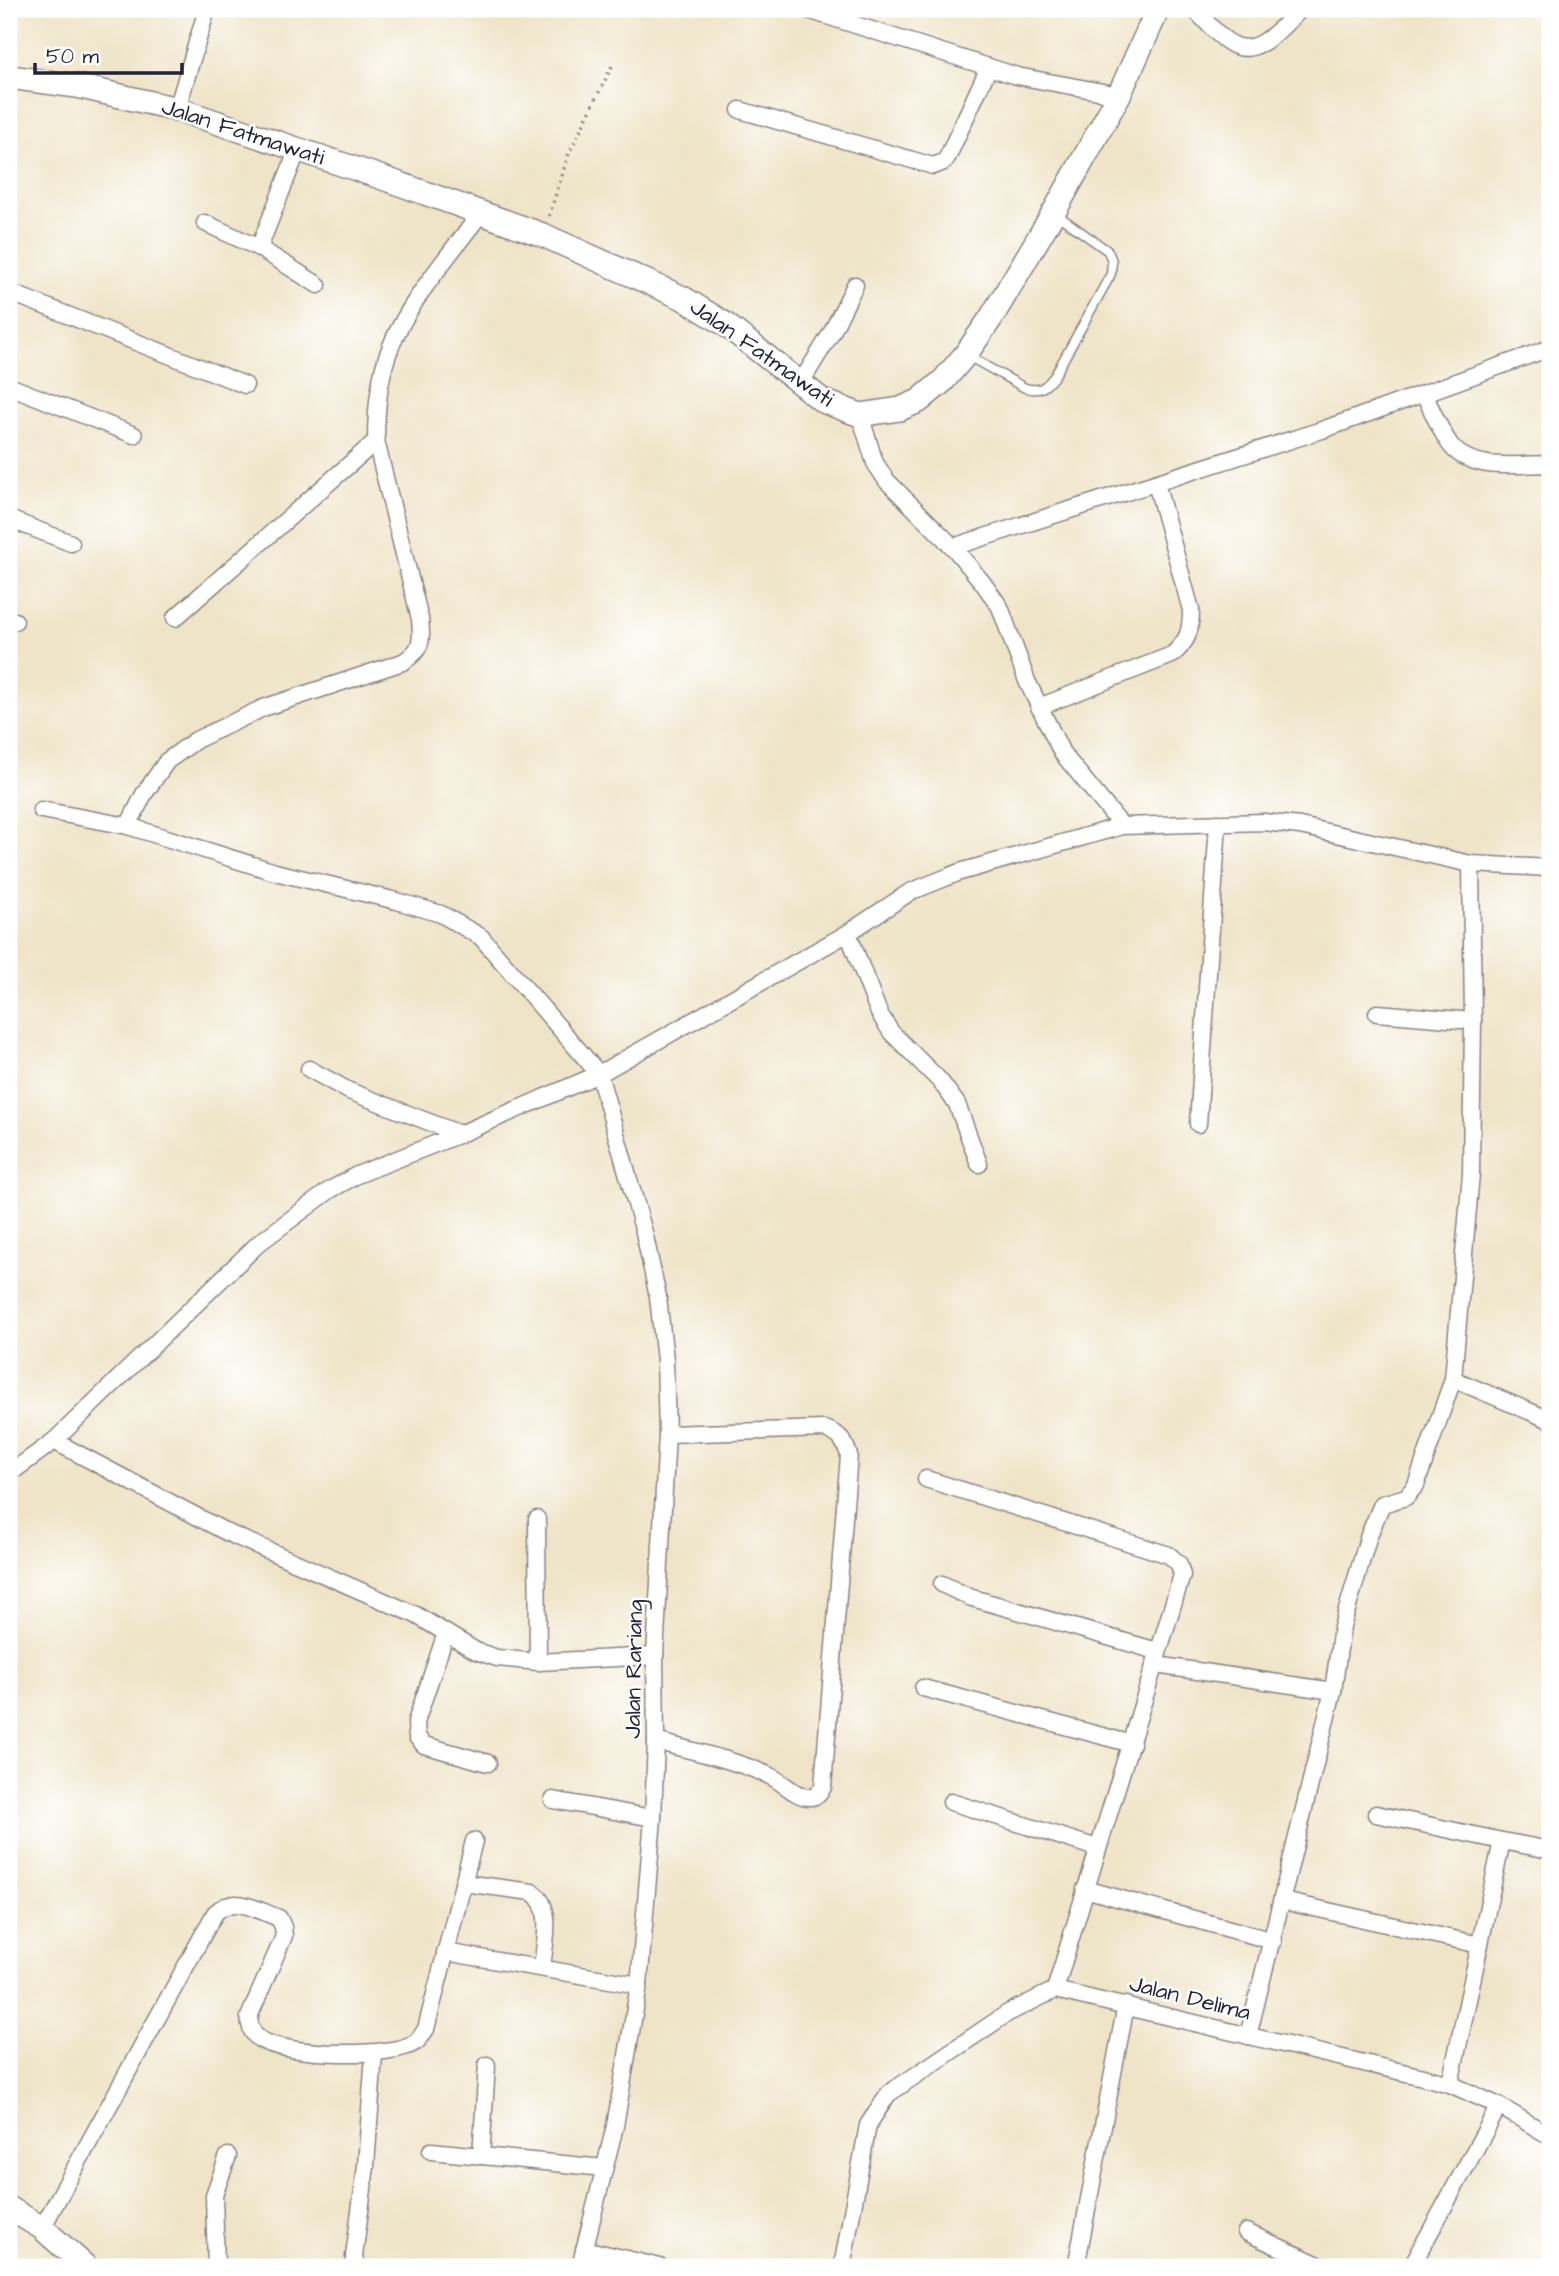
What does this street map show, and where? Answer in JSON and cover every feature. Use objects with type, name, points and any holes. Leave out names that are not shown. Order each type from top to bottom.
[{"type":"street","points":[[177,108],[207,9]]},
{"type":"street","points":[[805,9],[1017,76],[1119,94]]},
{"type":"street","name":"Jalan Fatmawati","points":[[9,77],[77,86],[177,108],[543,235],[683,298],[725,324],[823,401],[860,415],[900,409],[919,401],[943,381],[966,354],[991,318],[1054,212],[1119,94],[1157,9]]},
{"type":"street","points":[[1194,9],[1226,40],[1236,47],[1245,48],[1267,40],[1301,9]]},
{"type":"street","points":[[740,110],[933,166],[944,162],[948,156],[989,67]]},
{"type":"street","points":[[259,248],[298,149]]},
{"type":"street","points":[[128,826],[144,794],[167,761],[196,740],[263,708],[403,662],[415,654],[420,645],[420,619],[376,441],[382,377],[390,347],[405,316],[481,213]]},
{"type":"street","points":[[205,223],[259,248],[318,285]]},
{"type":"street","points":[[800,384],[832,332],[855,285]]},
{"type":"street","points":[[9,292],[245,385]]},
{"type":"street","points":[[953,547],[1322,430],[1550,348]]},
{"type":"street","points":[[9,386],[134,435]]},
{"type":"street","points":[[1424,394],[1449,443],[1472,461],[1550,464]]},
{"type":"street","points":[[860,415],[876,463],[887,481],[953,547],[1000,607],[1039,707],[1062,753],[1122,826]]},
{"type":"street","points":[[175,618],[376,441]]},
{"type":"street","points":[[1039,707],[1172,655],[1184,645],[1191,630],[1191,610],[1156,483]]},
{"type":"street","points":[[9,519],[71,543]]},
{"type":"street","points":[[41,810],[128,826],[275,872],[441,914],[481,937],[598,1074]]},
{"type":"street","points":[[9,1474],[54,1441],[259,1243],[330,1190],[358,1175],[598,1074],[848,933],[910,892],[960,872],[1122,826],[1264,822],[1300,826],[1471,864],[1550,868]]},
{"type":"street","points":[[1198,1124],[1217,823]]},
{"type":"street","points":[[1248,2036],[1333,1691],[1342,1627],[1369,1535],[1382,1504],[1406,1497],[1416,1485],[1453,1379],[1471,1174],[1471,864]]},
{"type":"street","points":[[848,933],[879,1013],[891,1032],[940,1081],[957,1104],[979,1164]]},
{"type":"street","points":[[1377,1013],[1473,1021]]},
{"type":"street","points":[[309,1069],[349,1091],[460,1134]]},
{"type":"street","name":"Jalan Rariang","points":[[580,2267],[615,2126],[639,1985],[653,1818],[655,1656],[667,1434],[665,1360],[658,1297],[644,1233],[598,1074]]},
{"type":"street","points":[[1453,1379],[1550,1420]]},
{"type":"street","points":[[656,1741],[748,1768],[772,1777],[800,1795],[811,1797],[818,1794],[823,1787],[849,1455],[844,1440],[837,1433],[824,1429],[667,1434]]},
{"type":"street","points":[[54,1441],[228,1533],[416,1615],[475,1651],[497,1658],[538,1662],[655,1656]]},
{"type":"street","points":[[842,2267],[868,2124],[888,2094],[1008,2013],[1055,1990],[1182,1575],[1179,1564],[1170,1555],[926,1479]]},
{"type":"street","points":[[537,1519],[538,1662]]},
{"type":"street","points":[[942,1584],[969,1597],[1156,1658],[1333,1691]]},
{"type":"street","points":[[446,1633],[416,1723],[417,1737],[424,1745],[488,1763]]},
{"type":"street","points":[[923,1688],[1132,1744]]},
{"type":"street","points":[[552,1800],[653,1818]]},
{"type":"street","points":[[951,1802],[1097,1848]]},
{"type":"street","points":[[1376,1814],[1550,1850]]},
{"type":"street","points":[[1450,2084],[1502,1841]]},
{"type":"street","points":[[42,2228],[215,1913],[223,1905],[233,1902],[279,1918],[284,1927],[284,1936],[249,2017],[250,2029],[260,2040],[293,2049],[374,2054],[398,2049],[417,2042],[426,2029],[474,1842]]},
{"type":"street","points":[[463,1883],[532,1892],[541,1898],[545,1906],[546,1920],[542,1968]]},
{"type":"street","points":[[1085,1889],[1273,1941]]},
{"type":"street","points":[[1283,1901],[1480,1945]]},
{"type":"street","points":[[445,1952],[639,1985]]},
{"type":"street","name":"Jalan Delima","points":[[1055,1990],[1450,2084],[1499,2106],[1550,2136]]},
{"type":"street","points":[[1076,2267],[1126,2005]]},
{"type":"street","points":[[355,2267],[374,2054]]},
{"type":"street","points":[[481,2156],[487,2065]]},
{"type":"street","points":[[1411,2267],[1499,2106]]},
{"type":"street","points":[[432,2151],[604,2168]]},
{"type":"street","points":[[216,2267],[214,2195],[228,2156]]},
{"type":"street","points":[[9,2208],[42,2228],[86,2267]]},
{"type":"street","points":[[1246,2232],[1323,2267]]},
{"type":"street","points":[[584,2249],[660,2267]]},
{"type":"lane","points":[[966,354],[1025,388],[1036,390],[1046,387],[1055,375],[1111,274],[1112,261],[1108,251],[1054,212]]},
{"type":"path","points":[[543,235],[569,153],[613,64]]}]
